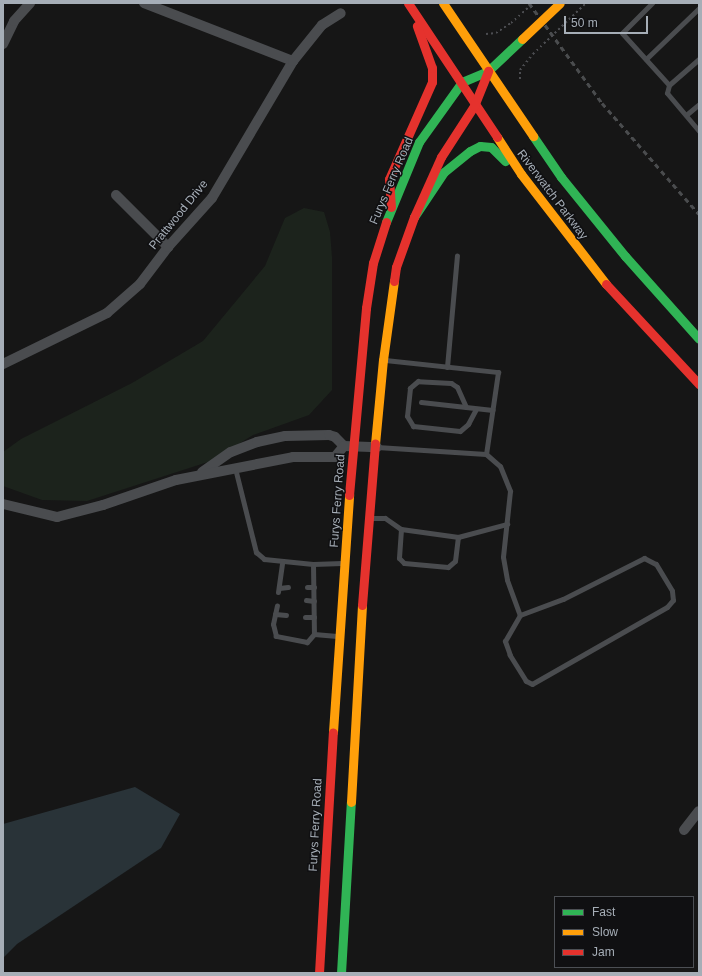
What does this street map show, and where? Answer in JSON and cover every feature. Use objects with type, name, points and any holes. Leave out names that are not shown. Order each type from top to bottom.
[{"type":"main road","name":"Riverwatch Parkway","points":[[443,3],[561,177],[599,225],[699,340]]},
{"type":"main road","points":[[462,82],[488,71],[560,3]]},
{"type":"main road","name":"Riverwatch Parkway","points":[[408,4],[462,82],[474,106],[521,174],[624,305],[699,384]]},
{"type":"main road","points":[[391,207],[389,179],[432,82],[432,68],[408,4]]},
{"type":"main road","points":[[341,973],[369,518],[377,447],[383,360],[396,267],[414,217],[441,157],[474,106],[488,71]]},
{"type":"main road","name":"Furys Ferry Road","points":[[319,973],[339,636],[345,563],[349,446],[373,263],[391,207],[419,142],[462,82]]},
{"type":"main road","points":[[414,217],[444,172],[470,151],[480,146],[491,147],[521,174]]},
{"type":"street","points":[[3,44],[14,21],[30,3]]},
{"type":"street","points":[[144,3],[293,61]]},
{"type":"street","name":"Prattwood Drive","points":[[3,364],[107,313],[140,284],[168,247],[212,198],[293,61],[322,25],[341,13]]},
{"type":"street","points":[[116,194],[168,247]]},
{"type":"street","points":[[197,475],[231,452],[257,442],[285,436],[328,435],[335,437],[349,446],[377,447]]},
{"type":"street","points":[[3,504],[57,517],[197,475],[293,457],[335,457],[349,446]]},
{"type":"street","points":[[684,830],[699,811]]},
{"type":"lane","points":[[652,3],[622,33],[669,85]]},
{"type":"lane","points":[[646,60],[699,8]]},
{"type":"lane","points":[[699,59],[669,85],[667,93],[699,131]]},
{"type":"lane","points":[[686,115],[699,104]]},
{"type":"lane","points":[[447,367],[457,255]]},
{"type":"lane","points":[[383,360],[498,372],[486,454]]},
{"type":"lane","points":[[466,408],[457,387],[451,383],[418,381],[410,388],[407,416],[413,426],[460,431],[468,424],[476,409]]},
{"type":"lane","points":[[421,402],[493,410]]},
{"type":"lane","points":[[377,447],[486,454],[500,466],[510,491],[503,557],[507,580],[520,615]]},
{"type":"lane","points":[[235,467],[256,552],[264,559],[313,564],[345,563]]},
{"type":"lane","points":[[369,518],[385,518],[401,529],[458,537],[507,524]]},
{"type":"lane","points":[[401,529],[399,558],[404,563],[448,567],[455,561],[458,537]]},
{"type":"lane","points":[[644,558],[656,564],[672,591],[673,600],[667,606],[532,684],[526,681],[510,655],[505,641],[520,615],[563,599],[644,558]]},
{"type":"lane","points":[[282,562],[278,590],[288,587]]},
{"type":"lane","points":[[277,605],[273,624],[276,636],[308,642],[314,634],[313,564]]},
{"type":"lane","points":[[307,587],[314,587]]},
{"type":"lane","points":[[306,600],[314,601]]},
{"type":"lane","points":[[275,614],[286,615]]},
{"type":"lane","points":[[305,617],[314,618]]},
{"type":"lane","points":[[314,634],[339,636]]},
{"type":"path","points":[[486,34],[496,33],[511,23],[532,3]]},
{"type":"path","points":[[520,79],[520,70],[533,54],[586,3]]},
{"type":"shaded area","points":[[304,208],[324,212],[330,232],[332,257],[332,390],[309,415],[253,435],[211,461],[87,501],[42,500],[3,486],[3,452],[21,439],[132,383],[203,341],[265,266],[285,218]]},
{"type":"shaded area","points":[[135,787],[180,814],[161,848],[17,944],[3,958],[3,824]]},
{"type":"railway","points":[[529,3],[602,103],[699,214]]},
{"type":"traffic: fast","points":[[386,222],[419,142],[462,82],[488,71],[522,39]]},
{"type":"traffic: fast","points":[[533,136],[561,177],[625,256],[699,339]]},
{"type":"traffic: fast","points":[[414,217],[444,172],[470,151],[480,146],[491,147],[505,161]]},
{"type":"traffic: fast","points":[[341,973],[351,802]]},
{"type":"traffic: slow","points":[[443,3],[533,136]]},
{"type":"traffic: slow","points":[[522,39],[560,3]]},
{"type":"traffic: slow","points":[[497,137],[521,174],[606,284]]},
{"type":"traffic: slow","points":[[375,444],[383,360],[394,281]]},
{"type":"traffic: slow","points":[[333,732],[349,495]]},
{"type":"traffic: slow","points":[[351,802],[362,605]]},
{"type":"traffic: jam","points":[[408,3],[497,137]]},
{"type":"traffic: jam","points":[[391,207],[389,179],[432,82],[432,68],[417,26]]},
{"type":"traffic: jam","points":[[394,281],[396,267],[414,217],[441,157],[474,106],[488,71]]},
{"type":"traffic: jam","points":[[349,495],[366,308],[373,263],[386,222]]},
{"type":"traffic: jam","points":[[606,284],[699,384]]},
{"type":"traffic: jam","points":[[362,605],[375,444]]},
{"type":"traffic: jam","points":[[319,973],[333,732]]}]
